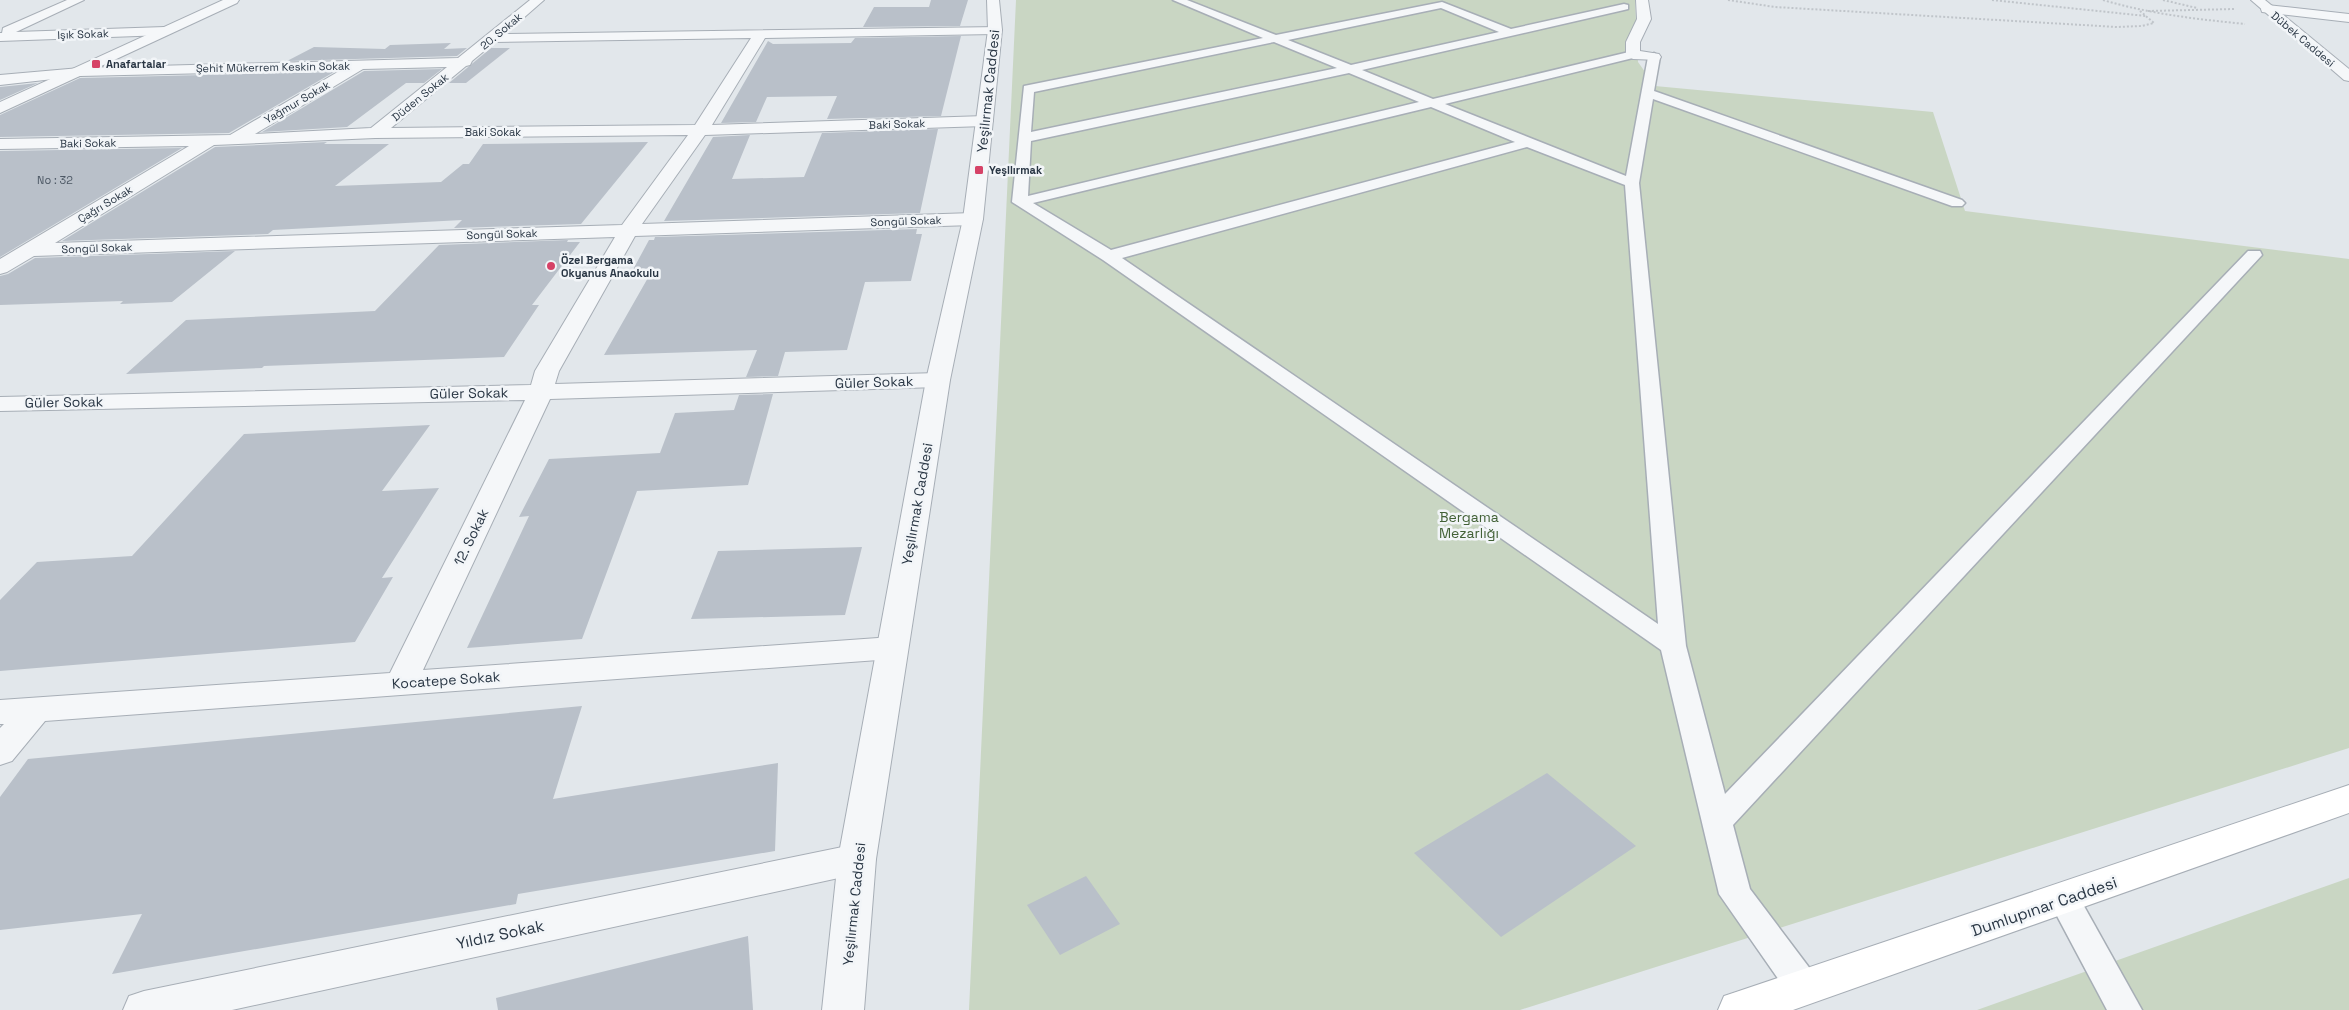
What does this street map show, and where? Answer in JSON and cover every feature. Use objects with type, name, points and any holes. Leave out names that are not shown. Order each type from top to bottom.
[{"type":"main road","name":"Dumlupınar Caddesi","points":[[1739,1010],[1805,989],[2349,800]]},
{"type":"street","points":[[0,36],[78,0]]},
{"type":"street","points":[[0,108],[232,0]]},
{"type":"street","name":"20. Sokak","points":[[465,62],[538,0]]},
{"type":"street","name":"Yeşilırmak Caddesi","points":[[843,1010],[857,859],[938,380],[973,219],[995,30],[993,0]]},
{"type":"street","points":[[1642,0],[1644,20],[1633,42],[1644,56]]},
{"type":"street","points":[[2262,5],[2349,18]]},
{"type":"street","name":"Dübek Caddesi","points":[[2262,5],[2349,77]]},
{"type":"street","points":[[494,38],[995,30]]},
{"type":"street","name":"Işık Sokak","points":[[0,36],[166,31]]},
{"type":"street","name":"12. Sokak","points":[[401,683],[541,392],[552,362],[629,229],[700,130],[761,33]]},
{"type":"street","name":"Şehit Mükerrem Keskin Sokak","points":[[0,80],[80,72],[465,62]]},
{"type":"street","name":"Düden Sokak","points":[[375,133],[465,62]]},
{"type":"street","name":"Yağmur Sokak","points":[[234,140],[360,65]]},
{"type":"street","name":"Baki Sokak","points":[[0,144],[234,140],[375,133],[700,130],[985,121]]},
{"type":"street","name":"Çağrı Sokak","points":[[0,268],[210,140]]},
{"type":"street","name":"Songül Sokak","points":[[30,250],[973,219]]},
{"type":"street","name":"Güler Sokak","points":[[0,404],[541,392],[938,380]]},
{"type":"street","name":"Kocatepe Sokak","points":[[0,712],[892,648]]},
{"type":"street","points":[[0,752],[34,711]]},
{"type":"street","name":"Yıldız Sokak","points":[[144,1010],[857,859]]},
{"type":"lane","points":[[1178,0],[1277,39],[1347,70],[1526,143],[1632,182]]},
{"type":"lane","points":[[1430,0],[1511,33]]},
{"type":"lane","points":[[1020,202],[1028,89],[1442,5]]},
{"type":"lane","points":[[1024,138],[1347,70],[1624,8]]},
{"type":"lane","points":[[1020,202],[1429,103],[1644,56],[1648,93],[1632,182],[1672,646],[1735,894],[1805,989]]},
{"type":"lane","points":[[1648,93],[1957,203]]},
{"type":"lane","points":[[1109,256],[1526,143]]},
{"type":"lane","points":[[1020,202],[1109,256],[1672,646]]},
{"type":"lane","points":[[1717,822],[2254,255]]},
{"type":"lane","points":[[2064,899],[2125,1010]]},
{"type":"path","points":[[1728,0],[1745,4],[1793,8],[2117,27],[2142,26],[2154,23],[2149,16],[2140,11]]},
{"type":"path","points":[[1987,0],[2015,4],[2126,12],[2149,16]]},
{"type":"path","points":[[2103,0],[2140,11],[2174,17],[2290,30]]},
{"type":"path","points":[[2163,0],[2200,8]]},
{"type":"path","points":[[2140,11],[2262,5]]},
{"type":"green space","name":"Bergama Mezarlığı","points":[[1016,0],[1635,0],[1638,62],[1655,86],[1933,112],[1965,211],[2349,259],[2349,748],[1520,1010],[969,1010]]},
{"type":"green space","points":[[2349,878],[2349,1010],[1977,1010]]},
{"type":"building","points":[[931,0],[968,0],[960,26],[863,27],[874,7],[929,7]]},
{"type":"building","points":[[961,36],[941,116],[827,119],[837,96],[767,97],[756,122],[721,123],[768,41],[773,44],[851,43],[855,38]]},
{"type":"building","points":[[451,43],[444,49],[467,48],[457,56],[287,61],[314,47],[385,49],[390,45]]},
{"type":"building","points":[[491,48],[510,48],[466,83],[449,83]]},
{"type":"building","points":[[442,69],[424,83],[406,83],[347,127],[262,132],[364,71]]},
{"type":"building","points":[[334,72],[229,133],[0,137],[0,115],[80,78]]},
{"type":"building","points":[[38,83],[0,100],[0,87]]},
{"type":"building","points":[[938,129],[920,213],[664,221],[713,137],[750,135],[732,179],[804,177],[822,133]]},
{"type":"building","points":[[327,142],[324,144],[389,144],[335,186],[441,182],[463,164],[469,164],[483,144],[648,142],[581,224],[454,228],[462,220],[273,230],[268,234],[62,241],[215,147]]},
{"type":"building","points":[[182,148],[0,257],[0,151]]},
{"type":"building","points":[[917,229],[916,234],[922,234],[911,281],[865,282],[847,350],[785,352],[778,376],[746,377],[757,350],[604,355],[649,276],[629,277],[649,240],[654,240],[655,237]]},
{"type":"building","points":[[568,240],[567,242],[580,242],[532,305],[539,305],[504,357],[264,366],[262,368],[126,374],[186,320],[375,311],[439,245]]},
{"type":"building","points":[[235,251],[172,302],[120,304],[123,301],[0,305],[0,276],[8,274],[35,258]]},
{"type":"building","points":[[773,394],[748,485],[637,491],[582,639],[467,648],[529,516],[519,517],[549,459],[660,453],[675,413],[734,410],[739,395]]},
{"type":"building","points":[[430,425],[382,491],[439,488],[382,578],[393,577],[355,642],[0,671],[0,600],[37,562],[132,556],[244,434]]},
{"type":"building","points":[[862,547],[845,615],[691,619],[718,551]]},
{"type":"building","points":[[582,706],[553,799],[778,763],[775,851],[518,894],[516,904],[112,974],[142,914],[0,930],[0,797],[28,759]]},
{"type":"building","points":[[1547,773],[1636,846],[1501,937],[1414,853]]},
{"type":"building","points":[[1086,876],[1120,924],[1060,955],[1027,905]]},
{"type":"building","points":[[748,936],[753,1010],[498,1010],[496,998]]},
{"type":"place","name":"Anafartalar","points":[[96,64]]},
{"type":"place","name":"Yeşilırmak","points":[[979,170]]},
{"type":"place","name":"Özel Bergama Okyanus Anaokulu","points":[[551,266]]}]
